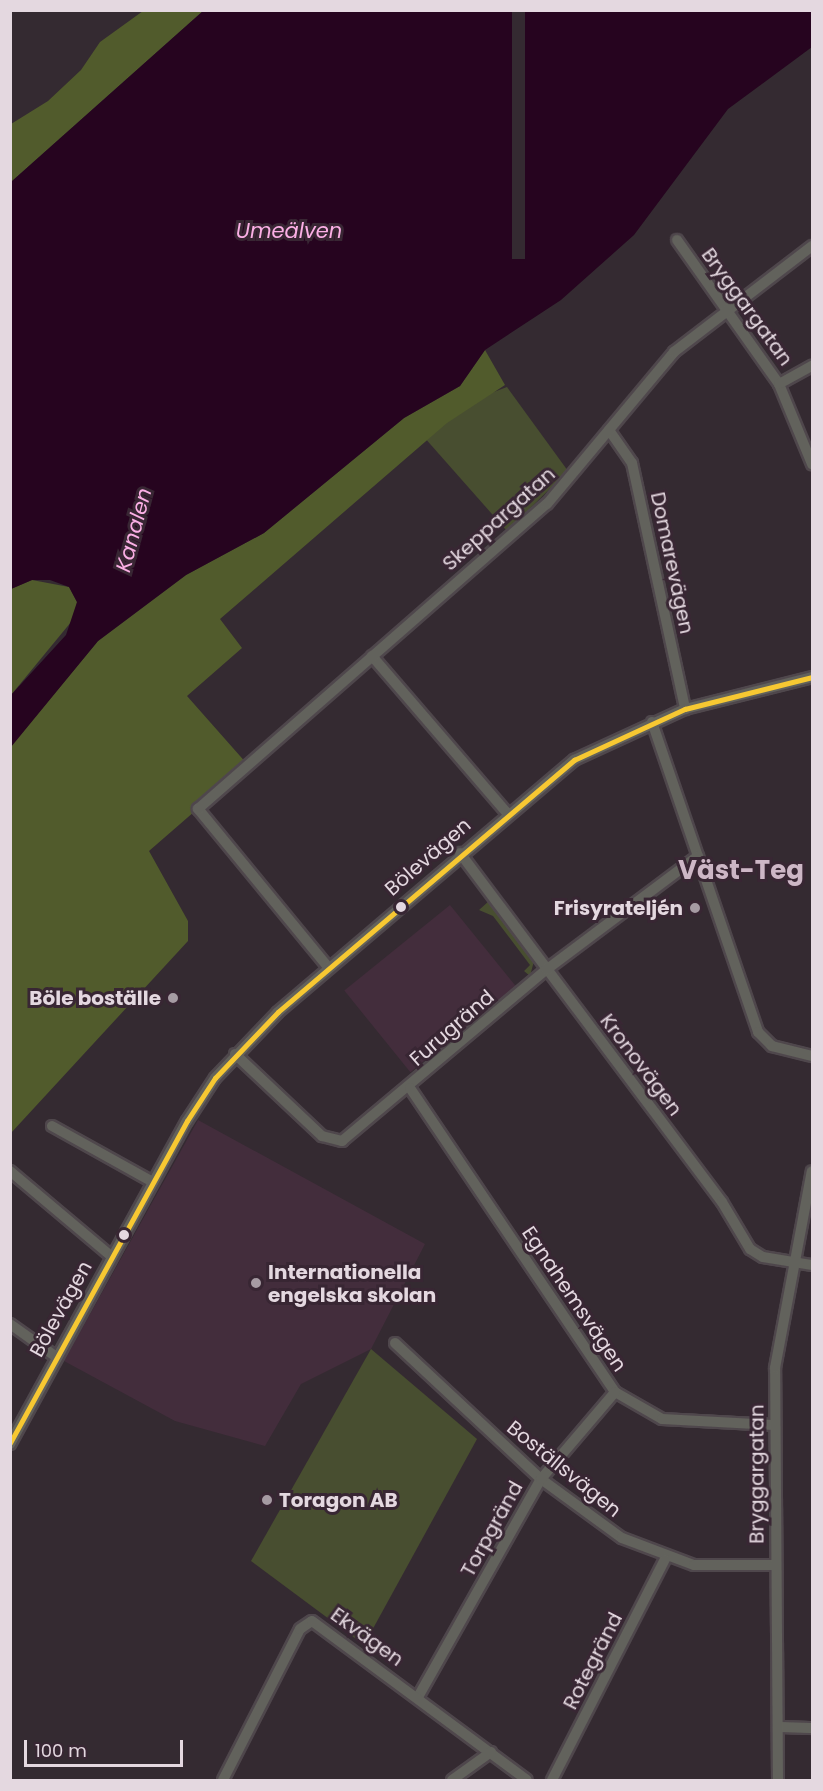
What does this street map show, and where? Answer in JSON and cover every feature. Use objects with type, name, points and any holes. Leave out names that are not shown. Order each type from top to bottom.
[{"type":"street","name":"Bryggargatan","points":[[677,240],[779,384],[813,464]]},
{"type":"street","name":"Skeppargatan","points":[[328,967],[198,809],[547,504],[674,352],[813,246]]},
{"type":"street","points":[[779,384],[813,366]]},
{"type":"street","name":"Domarevägen","points":[[609,430],[632,464],[685,709]]},
{"type":"street","points":[[372,656],[507,813]]},
{"type":"street","name":"Bölevägen","points":[[10,1444],[55,1356],[187,1121],[235,1054],[328,967],[507,813],[574,760],[652,722],[685,709],[813,677]]},
{"type":"street","points":[[652,722],[758,1032],[772,1046],[813,1056]]},
{"type":"street","name":"Kronovägen","points":[[460,853],[722,1202],[750,1249],[813,1265]]},
{"type":"street","name":"Furugränd","points":[[235,1054],[331,1141],[356,1133],[546,970],[698,856]]},
{"type":"street","name":"Egnahemsvägen","points":[[410,1088],[615,1392],[662,1419],[774,1425]]},
{"type":"street","points":[[52,1126],[153,1182]]},
{"type":"street","name":"Bölevägen","points":[[10,1171],[111,1256]]},
{"type":"street","name":"Bryggargatan","points":[[778,1780],[774,1425],[778,1342],[813,1172]]},
{"type":"street","points":[[10,1324],[55,1356]]},
{"type":"street","name":"Boställsvägen","points":[[395,1343],[541,1479],[621,1538],[665,1558],[694,1565],[776,1565]]},
{"type":"street","name":"Torpgränd","points":[[418,1697],[541,1479],[615,1392]]},
{"type":"street","name":"Rotegränd","points":[[552,1780],[665,1558]]},
{"type":"street","name":"Ekvägen","points":[[223,1780],[305,1623],[324,1625],[527,1780]]},
{"type":"street","points":[[778,1727],[813,1728]]},
{"type":"street","points":[[452,1780],[490,1752]]},
{"type":"shaded area","points":[[450,905],[516,987],[410,1072],[344,991]]},
{"type":"shaded area","name":"Internationella engelska skolan","points":[[198,1120],[425,1244],[371,1349],[301,1384],[265,1446],[175,1421],[64,1361]]},
{"type":"green space","points":[[143,11],[203,11],[11,182],[11,124],[48,101],[81,70],[100,42]]},
{"type":"green space","points":[[485,350],[505,385],[447,423],[220,619],[242,648],[187,696],[248,765],[149,851],[188,921],[188,941],[11,1133],[10,747],[98,641],[186,575],[264,533],[404,418],[460,386]]},
{"type":"green space","points":[[507,387],[568,471],[507,531],[416,428],[446,410]]},
{"type":"green space","points":[[32,580],[69,587],[77,602],[76,616],[11,695],[11,589]]},
{"type":"green space","points":[[489,901],[534,961],[530,976],[524,971],[530,965],[493,916],[479,910]]},
{"type":"green space","points":[[371,1349],[477,1439],[364,1645],[251,1561]]},
{"type":"water","name":"Umeälven","points":[[203,11],[812,11],[812,47],[728,109],[634,235],[561,300],[485,350],[460,386],[404,418],[264,533],[186,575],[98,641],[11,747],[11,695],[66,635],[77,602],[69,587],[50,580],[32,580],[11,589],[11,182]]},
{"type":"pier","points":[[512,11],[525,11],[525,259],[512,259]]},
{"type":"transit line","points":[[10,1443],[187,1121],[215,1078],[278,1012],[574,760],[685,709],[812,677]]},
{"type":"place","name":"Frisyrateljén","points":[[695,908]]},
{"type":"place","name":"Böle boställe","points":[[173,998]]},
{"type":"place","name":"Internationella engelska skolan","points":[[256,1283]]},
{"type":"place","name":"Toragon AB","points":[[267,1500]]},
{"type":"district","name":"Väst-Teg","points":[[741,871]]},
{"type":"water label","name":"Kanalen","points":[[134,530]]}]
